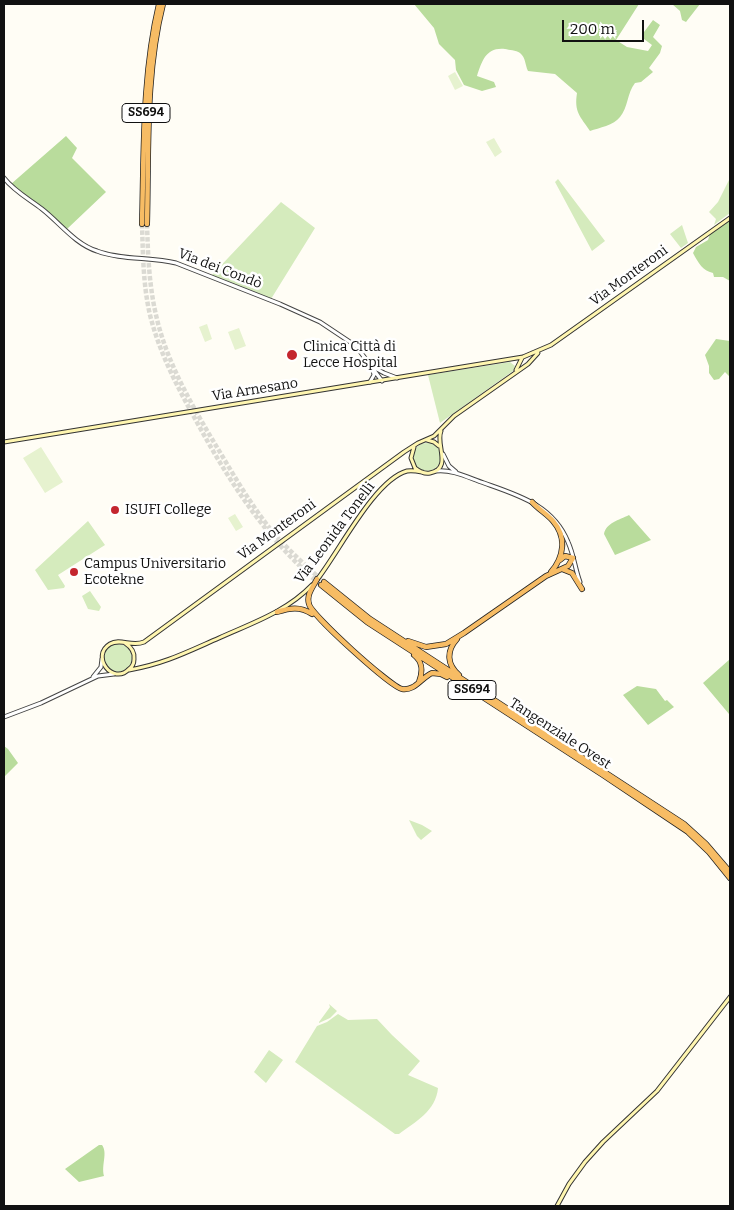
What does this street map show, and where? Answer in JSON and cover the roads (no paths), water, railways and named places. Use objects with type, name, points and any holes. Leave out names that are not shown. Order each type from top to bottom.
[{"type":"highway","name":"SS694","points":[[145,224],[151,77],[161,4]]},
{"type":"highway","points":[[532,502],[552,520],[559,530],[562,547],[560,560]]},
{"type":"highway","points":[[317,579],[308,598],[310,609],[395,686],[403,689],[412,688],[432,673],[441,674],[480,697],[486,698],[486,693],[459,675],[451,665],[450,650],[455,641],[464,633],[546,576],[568,566],[573,558],[565,556],[546,576]]},
{"type":"highway","points":[[558,570],[564,569],[572,573],[582,589]]},
{"type":"highway","name":"Tangenziale Ovest","points":[[486,698],[370,620],[322,584],[352,611],[387,635],[696,834],[730,872]]},
{"type":"highway","points":[[277,612],[298,608],[305,609],[317,617]]},
{"type":"highway","points":[[370,620],[412,644],[421,646],[441,645],[464,633]]},
{"type":"highway","points":[[387,635],[418,658],[422,670],[419,682]]},
{"type":"highway","name":"Tangenziale Ovest","points":[[627,789],[688,832],[709,852],[730,878]]},
{"type":"main road","name":"Via Monteroni","points":[[102,658],[104,650],[116,642],[137,644],[144,642],[416,445],[434,436],[454,416],[524,366],[540,351],[566,335],[730,218]]},
{"type":"main road","name":"Via Monteroni","points":[[510,360],[540,351]]},
{"type":"main road","name":"Via Monteroni","points":[[515,371],[523,357]]},
{"type":"main road","points":[[523,357],[525,361],[524,366]]},
{"type":"main road","points":[[510,360],[516,365],[515,371]]},
{"type":"main road","name":"Via Arnesano","points":[[4,442],[510,360]]},
{"type":"main road","points":[[416,445],[412,451],[411,462],[415,468],[422,472],[431,473],[440,466],[443,454],[439,438],[444,426]]},
{"type":"main road","points":[[426,440],[434,442],[441,448]]},
{"type":"main road","name":"Via Leonida Tonelli","points":[[128,670],[167,662],[277,612],[296,600],[317,579],[373,498],[401,474],[411,471],[422,472]]},
{"type":"main road","points":[[102,658],[106,668],[114,674],[128,670],[134,663],[134,658],[132,649],[125,643]]},
{"type":"main road","points":[[557,1206],[585,1162],[603,1142],[657,1091],[730,997]]},
{"type":"street","name":"Via dei Condò","points":[[4,178],[15,191],[45,212],[82,244],[97,252],[160,259],[176,263],[320,322],[356,346],[373,366],[382,381]]},
{"type":"street","name":"Via dei Condò","points":[[373,366],[388,375],[400,378]]},
{"type":"street","points":[[367,383],[372,381],[374,375],[373,366]]},
{"type":"street","points":[[443,454],[452,469],[463,476]]},
{"type":"street","points":[[431,473],[447,471],[532,502],[543,508],[560,527],[568,541],[582,589]]},
{"type":"street","points":[[91,679],[100,670],[102,658]]},
{"type":"street","points":[[4,716],[41,703],[91,679],[106,674],[114,674]]},
{"type":"tunnel","points":[[142,224],[145,281],[150,315],[159,344],[177,386],[225,470],[252,512],[284,550],[321,585]]},
{"type":"tunnel","points":[[147,224],[149,270],[154,304],[160,332],[179,379],[212,439],[259,514],[277,537],[324,582]]},
{"type":"place","name":"Clinica Città di Lecce Hospital","points":[[292,355]]},
{"type":"place","name":"ISUFI College","points":[[115,510]]},
{"type":"place","name":"Campus Universitario Ecotekne","points":[[74,572]]}]
